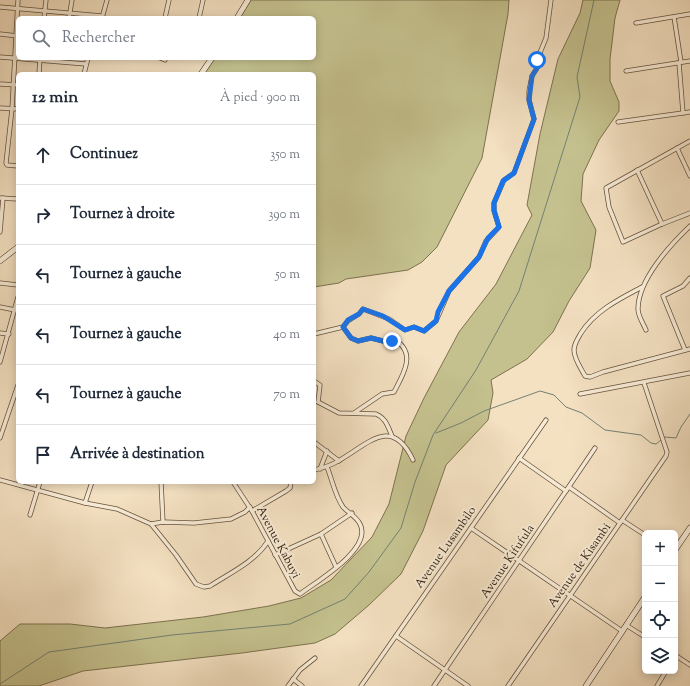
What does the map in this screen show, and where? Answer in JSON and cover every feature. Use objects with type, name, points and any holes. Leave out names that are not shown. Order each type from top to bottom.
[{"type":"street","points":[[17,16],[18,0]]},
{"type":"street","points":[[44,16],[46,0]]},
{"type":"street","points":[[69,16],[72,0]]},
{"type":"street","points":[[102,16],[107,0]]},
{"type":"street","points":[[165,16],[169,0]]},
{"type":"street","points":[[199,16],[203,0]]},
{"type":"street","points":[[238,16],[248,0]]},
{"type":"street","points":[[316,333],[343,327],[350,318],[366,309],[388,319],[405,330],[414,327],[425,330],[436,321],[438,312],[449,291],[479,257],[488,238],[498,228],[494,203],[503,181],[514,173],[534,119],[529,100],[532,76],[537,68],[537,60],[546,38],[551,0]]},
{"type":"street","points":[[0,7],[45,10],[94,16]]},
{"type":"street","points":[[636,23],[690,14]]},
{"type":"street","points":[[674,17],[680,62],[683,113]]},
{"type":"street","points":[[0,34],[16,36],[12,109],[6,163],[8,165],[16,166]]},
{"type":"street","points":[[0,57],[14,58]]},
{"type":"street","points":[[39,72],[40,60],[86,64]]},
{"type":"street","points":[[84,72],[87,60]]},
{"type":"street","points":[[202,72],[211,60]]},
{"type":"street","points":[[626,71],[690,61]]},
{"type":"street","points":[[0,84],[16,85]]},
{"type":"street","points":[[0,108],[16,109]]},
{"type":"street","points":[[618,122],[690,112]]},
{"type":"street","points":[[690,141],[606,188],[609,207],[622,240],[625,242],[662,224],[690,213]]},
{"type":"street","points":[[677,148],[690,176]]},
{"type":"street","points":[[637,170],[662,224]]},
{"type":"street","points":[[0,232],[2,198],[16,199]]},
{"type":"street","points":[[646,330],[638,311],[642,287],[662,258],[690,226]]},
{"type":"street","points":[[0,261],[16,249]]},
{"type":"street","points":[[685,350],[664,296],[684,285],[690,278]]},
{"type":"street","points":[[0,283],[16,285]]},
{"type":"street","points":[[642,287],[608,306],[593,317],[577,340],[574,351],[576,359],[587,377],[690,348]]},
{"type":"street","points":[[0,362],[16,306]]},
{"type":"street","points":[[0,307],[15,310]]},
{"type":"street","points":[[343,327],[351,338],[358,341],[371,338],[387,342],[395,340],[404,348],[408,360],[403,376],[394,392],[382,394],[354,413]]},
{"type":"street","points":[[0,333],[9,334]]},
{"type":"street","points":[[580,394],[690,373]]},
{"type":"street","points":[[316,382],[320,385],[316,403],[339,413],[364,415],[376,414],[382,416],[386,421],[392,436]]},
{"type":"street","name":"Avenue de Kisambi","points":[[508,686],[666,456],[667,452],[644,383]]},
{"type":"street","points":[[0,438],[1,431],[16,398]]},
{"type":"street","name":"Avenue Lusambilo","points":[[361,686],[546,420]]},
{"type":"street","points":[[316,470],[327,467],[339,461],[372,439],[380,436],[392,436],[402,442],[413,460]]},
{"type":"street","points":[[316,444],[339,461]]},
{"type":"street","name":"Avenue Kifufula","points":[[434,686],[595,448]]},
{"type":"street","points":[[320,469],[327,452]]},
{"type":"street","points":[[519,458],[566,491]]},
{"type":"street","points":[[321,534],[336,566],[351,555],[361,539],[362,532],[360,525],[352,513],[342,505],[327,467]]},
{"type":"street","points":[[0,480],[124,512],[152,524],[196,584],[204,587],[210,586],[262,551],[268,541]]},
{"type":"street","points":[[30,515],[39,484]]},
{"type":"street","points":[[85,503],[91,484]]},
{"type":"street","points":[[161,484],[163,522]]},
{"type":"street","name":"Avenue Kabuyi","points":[[233,484],[251,509],[295,591],[300,594],[336,566]]},
{"type":"street","points":[[152,524],[163,522],[179,523],[231,519],[286,491],[290,488],[291,484]]},
{"type":"street","points":[[569,487],[621,522],[642,533]]},
{"type":"street","points":[[275,555],[321,534],[352,513]]},
{"type":"street","points":[[471,528],[622,631]]},
{"type":"street","points":[[678,546],[690,528]]},
{"type":"street","points":[[586,686],[642,601]]},
{"type":"street","points":[[626,625],[642,635]]},
{"type":"street","points":[[396,636],[468,686]]},
{"type":"street","points":[[288,686],[300,670],[315,658]]},
{"type":"street","points":[[678,658],[690,665]]},
{"type":"street","points":[[657,686],[664,674]]},
{"type":"street","points":[[292,679],[302,686]]},
{"type":"shaded area","points":[[250,0],[509,0],[508,14],[482,158],[437,247],[422,262],[408,270],[346,279],[339,283],[316,287],[316,72],[204,72],[212,60],[316,60],[316,16],[239,16]]},
{"type":"shaded area","points":[[583,0],[620,0],[615,18],[610,59],[610,81],[619,102],[619,111],[599,140],[583,174],[581,201],[596,230],[590,268],[569,301],[553,332],[527,359],[491,380],[493,393],[488,420],[446,465],[423,531],[401,574],[369,605],[335,634],[315,643],[83,671],[39,686],[0,686],[0,641],[20,624],[70,624],[105,628],[203,617],[269,606],[301,598],[331,580],[372,537],[389,504],[406,436],[424,398],[459,332],[496,284],[532,215],[527,205],[540,134],[558,59],[580,13]]},
{"type":"waterway","points":[[0,684],[49,652],[172,635],[290,624],[345,599],[369,572],[401,528],[415,482],[433,435],[476,370],[519,291],[580,97],[577,77],[594,0]]},
{"type":"waterway","points":[[436,433],[461,423],[484,411],[540,391],[554,395],[566,407],[582,413],[605,430],[641,435],[651,443],[656,444],[665,437],[676,438],[681,427],[690,414]]},
{"type":"route","points":[[392,341],[387,342],[371,338],[358,341],[351,338],[343,327],[350,318],[357,316],[363,309],[383,316],[405,330],[414,327],[424,331],[436,321],[438,312],[449,291],[459,282],[481,255],[486,241],[499,227],[494,210],[494,203],[498,190],[503,181],[514,173],[534,119],[529,100],[532,76],[537,68],[537,60]]}]
